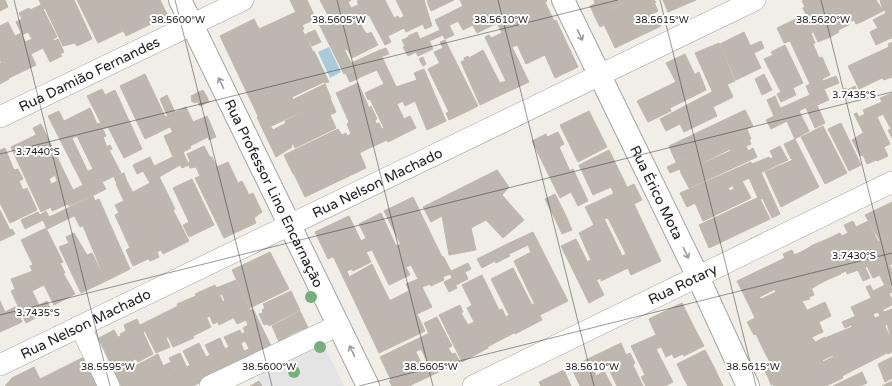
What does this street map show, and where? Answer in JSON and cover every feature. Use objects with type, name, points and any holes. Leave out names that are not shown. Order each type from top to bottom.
[{"type":"street","name":"Rua Professor Lino Encarnação","points":[[180,0],[340,325],[368,386]]},
{"type":"street","name":"Rua Damião Fernandes","points":[[0,117],[243,0]]},
{"type":"street","name":"Rua Érico Mota","points":[[563,0],[698,277],[748,386]]},
{"type":"street","name":"Rua Nelson Machado","points":[[0,365],[755,0]]},
{"type":"street","name":"Rua Rotary","points":[[473,386],[892,182]]},
{"type":"street","points":[[210,386],[340,325]]},
{"type":"street","points":[[80,326],[109,386]]},
{"type":"shaded area","points":[[319,335],[344,386],[262,386],[253,367]]},
{"type":"water","points":[[329,47],[341,72],[330,78],[318,52]]},
{"type":"building","points":[[0,0],[5,0],[8,7],[0,11]]},
{"type":"building","points":[[39,0],[74,0],[92,39],[77,46],[75,43],[63,46],[45,8],[43,9]]},
{"type":"building","points":[[77,0],[108,0],[123,31],[98,43]]},
{"type":"building","points":[[108,0],[124,0],[111,6]]},
{"type":"building","points":[[124,0],[160,0],[168,16],[126,36],[111,6]]},
{"type":"building","points":[[290,0],[307,0],[316,19],[302,25]]},
{"type":"building","points":[[320,0],[351,0],[348,2],[351,8],[358,5],[364,18],[359,20],[363,29],[367,34],[371,32],[378,45],[352,58],[340,41],[343,40],[333,20],[331,21]]},
{"type":"building","points":[[385,0],[394,18],[398,16],[404,28],[388,36],[391,42],[385,45],[369,15],[364,18],[357,1]]},
{"type":"building","points":[[396,0],[424,0],[432,26],[425,29],[423,24],[406,32],[399,19],[404,16]]},
{"type":"building","points":[[454,0],[431,11],[427,1]]},
{"type":"building","points":[[460,0],[501,0],[468,16]]},
{"type":"building","points":[[501,0],[547,1],[506,21],[497,2]]},
{"type":"building","points":[[594,0],[603,0],[595,4]]},
{"type":"building","points":[[603,0],[631,0],[595,17],[590,6]]},
{"type":"building","points":[[631,0],[638,0],[632,3]]},
{"type":"building","points":[[631,0],[632,3],[638,0],[654,0],[656,2],[600,27],[595,17]]},
{"type":"building","points":[[663,0],[696,0],[668,12]]},
{"type":"building","points":[[812,0],[830,37],[818,42],[803,8],[805,7],[802,1]]},
{"type":"building","points":[[812,0],[824,0],[839,32],[830,37]]},
{"type":"building","points":[[824,0],[837,0],[849,25],[838,30]]},
{"type":"building","points":[[837,0],[850,0],[861,22],[856,24],[854,20],[847,22]]},
{"type":"building","points":[[850,0],[876,0],[883,11],[861,22]]},
{"type":"building","points":[[880,0],[892,0],[892,7],[883,11]]},
{"type":"building","points":[[497,2],[517,45],[512,47],[529,82],[505,93],[500,83],[506,81],[485,37],[489,35],[491,38],[502,33],[497,23],[477,33],[468,16]]},
{"type":"building","points":[[545,2],[554,21],[515,40],[506,21]]},
{"type":"building","points":[[654,2],[658,11],[609,35],[604,25]]},
{"type":"building","points":[[41,5],[57,37],[53,39],[54,41],[58,39],[64,52],[60,54],[62,56],[50,62],[43,48],[31,54],[25,42],[32,39],[28,32],[22,35],[16,22],[22,19],[19,13],[29,8],[30,10]]},
{"type":"building","points":[[463,6],[468,16],[440,30],[435,20]]},
{"type":"building","points":[[892,7],[892,39],[891,38],[876,45],[870,32],[878,28],[873,20],[886,13],[885,10]]},
{"type":"building","points":[[296,12],[304,29],[302,30],[306,35],[329,82],[324,82],[292,97],[293,100],[258,116],[220,36],[254,19],[259,29]]},
{"type":"building","points":[[653,13],[661,26],[615,48],[609,35]]},
{"type":"building","points":[[468,16],[473,25],[463,30],[458,21]]},
{"type":"building","points":[[802,16],[806,25],[810,23],[813,32],[811,33],[815,43],[813,44],[819,58],[822,57],[830,75],[822,79],[823,81],[836,76],[839,83],[810,95],[806,86],[810,84],[790,41],[784,43],[777,28]]},
{"type":"building","points":[[330,19],[331,21],[333,20],[343,40],[340,41],[354,69],[344,74],[319,24]]},
{"type":"building","points":[[556,20],[578,67],[555,78],[545,55],[526,64],[515,40]]},
{"type":"building","points":[[8,22],[15,36],[21,33],[36,65],[9,78],[0,60],[0,26]]},
{"type":"building","points":[[449,25],[454,35],[445,39],[440,30]]},
{"type":"building","points":[[315,30],[321,42],[312,46],[306,34]]},
{"type":"building","points":[[440,30],[443,35],[429,41],[427,36]]},
{"type":"building","points":[[417,32],[420,39],[411,43],[408,36]]},
{"type":"building","points":[[744,32],[761,68],[736,80],[720,44]]},
{"type":"building","points":[[427,36],[433,49],[418,56],[411,43]]},
{"type":"building","points":[[409,37],[411,43],[405,46],[402,40]]},
{"type":"building","points":[[445,40],[478,106],[464,113],[434,52],[443,48],[440,42]]},
{"type":"building","points":[[761,41],[764,48],[754,53],[750,46]]},
{"type":"building","points":[[892,42],[892,77],[884,80],[882,78],[859,89],[848,66],[889,47],[888,44]]},
{"type":"building","points":[[411,43],[416,52],[408,56],[403,47]]},
{"type":"building","points":[[719,43],[735,81],[712,91],[695,53]]},
{"type":"building","points":[[785,45],[803,83],[793,88],[796,95],[781,102],[777,94],[781,92],[764,59],[773,55],[771,52]]},
{"type":"building","points":[[386,48],[389,54],[383,56],[380,50]]},
{"type":"building","points":[[380,50],[383,56],[354,70],[351,63]]},
{"type":"building","points":[[483,50],[505,93],[480,105],[461,62],[465,60],[464,58],[468,56],[469,58]]},
{"type":"building","points":[[685,54],[694,73],[693,75],[699,72],[706,90],[670,108],[671,111],[648,122],[637,101],[676,82],[666,63]]},
{"type":"building","points":[[382,57],[403,101],[397,104],[404,119],[410,116],[416,128],[388,142],[382,129],[384,128],[370,99],[368,100],[365,93],[384,84],[377,70],[358,78],[354,70]]},
{"type":"building","points":[[423,57],[426,64],[423,66],[419,59]]},
{"type":"building","points":[[1,63],[9,79],[0,84],[0,64]]},
{"type":"building","points":[[440,63],[464,113],[449,120],[446,113],[449,112],[428,69]]},
{"type":"building","points":[[424,69],[446,121],[427,130],[415,101],[405,106],[396,87],[417,80],[414,73]]},
{"type":"building","points":[[354,70],[359,78],[350,82],[346,74]]},
{"type":"building","points":[[145,74],[170,127],[145,139],[120,86]]},
{"type":"building","points":[[764,74],[772,90],[762,95],[755,79]]},
{"type":"building","points":[[358,83],[369,108],[371,106],[377,119],[375,120],[376,124],[379,123],[387,140],[359,153],[347,124],[349,122],[336,93]]},
{"type":"building","points":[[325,84],[331,98],[263,130],[257,117]]},
{"type":"building","points":[[727,84],[733,97],[713,107],[717,116],[684,132],[680,124],[666,131],[660,119]]},
{"type":"building","points":[[855,86],[858,92],[846,98],[842,90],[846,88],[847,90]]},
{"type":"building","points":[[102,89],[105,95],[115,90],[142,149],[124,158],[108,127],[104,129],[87,96]]},
{"type":"building","points":[[824,89],[829,100],[817,105],[812,94]]},
{"type":"building","points":[[203,90],[207,97],[194,103],[193,101],[192,102],[191,96]]},
{"type":"building","points":[[892,93],[892,110],[877,117],[890,144],[884,147],[873,124],[870,125],[869,121],[860,126],[854,114],[857,113],[859,117],[865,114],[863,110],[882,102],[880,98]]},
{"type":"building","points":[[812,94],[816,102],[799,111],[809,131],[795,139],[781,108]]},
{"type":"building","points":[[167,95],[175,112],[167,115],[160,99]]},
{"type":"building","points":[[775,96],[782,112],[774,116],[767,100]]},
{"type":"building","points":[[207,97],[209,102],[200,106],[197,101]]},
{"type":"building","points":[[330,98],[336,112],[330,115],[336,128],[295,148],[293,144],[291,145],[292,147],[276,157],[263,130],[271,127],[273,130],[286,123],[285,121]]},
{"type":"building","points":[[816,103],[825,123],[815,128],[806,108]]},
{"type":"building","points":[[186,107],[193,122],[207,116],[216,137],[209,140],[208,137],[190,146],[191,148],[183,152],[165,117]]},
{"type":"building","points":[[90,108],[97,124],[100,123],[106,136],[103,137],[107,147],[110,145],[112,149],[109,150],[121,173],[102,182],[106,189],[98,193],[88,171],[93,169],[77,136],[72,138],[64,121]]},
{"type":"building","points":[[745,110],[753,126],[676,162],[669,146]]},
{"type":"building","points":[[59,111],[98,193],[69,206],[33,128],[41,124],[73,190],[83,185],[48,116]]},
{"type":"building","points":[[589,111],[607,147],[578,162],[560,125]]},
{"type":"building","points":[[892,111],[892,138],[888,130],[891,129],[883,114]]},
{"type":"building","points":[[782,112],[787,121],[771,129],[766,120]]},
{"type":"building","points":[[869,121],[870,125],[873,124],[888,156],[877,161],[860,126]]},
{"type":"building","points":[[841,123],[861,165],[849,171],[828,129]]},
{"type":"building","points":[[823,126],[847,173],[825,184],[801,137]]},
{"type":"building","points":[[338,129],[342,135],[346,133],[347,136],[351,134],[356,144],[293,174],[284,155]]},
{"type":"building","points":[[747,129],[751,139],[681,173],[680,169],[670,173],[667,167]]},
{"type":"building","points":[[173,132],[183,152],[173,157],[164,136]]},
{"type":"building","points":[[558,132],[564,144],[559,147],[570,171],[573,169],[588,201],[578,206],[571,192],[560,198],[532,141],[546,134],[547,137]]},
{"type":"building","points":[[863,133],[876,160],[867,164],[863,155],[860,156],[852,140]]},
{"type":"building","points":[[36,135],[55,175],[49,179],[51,184],[58,181],[68,204],[52,211],[51,207],[41,212],[11,147]]},
{"type":"building","points":[[795,139],[802,153],[791,159],[784,144]]},
{"type":"building","points":[[749,140],[751,144],[746,146],[748,151],[753,148],[757,157],[689,188],[681,173],[731,151],[730,149]]},
{"type":"building","points":[[356,144],[366,168],[305,197],[294,174]]},
{"type":"building","points":[[204,146],[217,167],[228,162],[238,183],[242,181],[249,195],[253,193],[262,212],[254,218],[256,223],[224,238],[195,178],[200,176],[196,167],[190,168],[188,163],[190,161],[187,154]]},
{"type":"building","points":[[780,146],[788,160],[687,207],[680,193],[751,162],[752,164],[769,157],[770,159],[773,157],[770,151]]},
{"type":"building","points":[[5,148],[14,170],[18,169],[23,179],[19,181],[23,190],[27,188],[37,210],[10,223],[0,203],[0,150]]},
{"type":"building","points":[[609,150],[627,187],[614,194],[611,187],[593,195],[579,165]]},
{"type":"building","points":[[183,152],[189,165],[182,168],[180,165],[159,177],[154,166]]},
{"type":"building","points":[[802,153],[819,187],[781,207],[765,172],[793,160],[792,158]]},
{"type":"building","points":[[150,157],[154,166],[137,174],[133,165]]},
{"type":"building","points":[[154,166],[175,209],[173,210],[189,241],[163,254],[133,192],[150,183],[143,171]]},
{"type":"building","points":[[497,170],[509,187],[502,195],[524,220],[503,238],[486,220],[471,228],[476,250],[449,255],[442,216],[431,222],[423,207]]},
{"type":"building","points":[[761,172],[780,214],[772,218],[763,199],[758,198],[749,178]]},
{"type":"building","points":[[124,173],[126,179],[117,184],[114,177]]},
{"type":"building","points":[[126,179],[161,250],[157,252],[159,257],[150,261],[148,259],[133,266],[126,250],[130,248],[115,215],[119,213],[115,205],[124,201],[116,184]]},
{"type":"building","points":[[192,179],[214,225],[189,237],[183,225],[189,222],[173,188]]},
{"type":"building","points":[[742,181],[751,198],[703,221],[695,203],[728,188],[730,191],[734,189],[733,185]]},
{"type":"building","points":[[634,184],[642,200],[634,204],[661,261],[631,275],[622,256],[626,254],[608,218],[604,219],[596,202]]},
{"type":"building","points":[[555,194],[566,216],[556,221],[545,199]]},
{"type":"building","points":[[93,196],[95,201],[99,199],[130,269],[106,281],[83,226],[80,227],[70,207]]},
{"type":"building","points":[[413,197],[442,257],[443,256],[451,271],[450,274],[443,277],[444,280],[431,286],[430,284],[422,287],[384,211]]},
{"type":"building","points":[[759,197],[770,219],[709,248],[699,225]]},
{"type":"building","points":[[596,202],[628,268],[601,281],[601,278],[596,280],[587,262],[591,260],[579,233],[594,225],[585,207]]},
{"type":"building","points":[[892,202],[892,264],[889,265],[878,242],[880,241],[865,215]]},
{"type":"building","points":[[70,207],[74,216],[47,229],[43,220]]},
{"type":"building","points":[[0,210],[10,230],[12,229],[15,234],[0,241]]},
{"type":"building","points":[[46,211],[49,217],[43,220],[40,215]]},
{"type":"building","points":[[38,212],[43,220],[25,229],[21,220]]},
{"type":"building","points":[[381,213],[396,246],[401,244],[411,265],[406,267],[410,275],[389,285],[372,250],[366,252],[361,241],[366,238],[359,224]]},
{"type":"building","points":[[349,216],[362,243],[328,259],[315,232]]},
{"type":"building","points":[[566,216],[572,230],[562,234],[556,221]]},
{"type":"building","points":[[853,221],[880,275],[873,278],[867,266],[865,267],[870,278],[863,281],[842,236],[848,233],[844,225]]},
{"type":"building","points":[[868,221],[892,270],[892,292],[889,294],[856,227]]},
{"type":"building","points":[[46,228],[63,262],[60,263],[65,273],[63,273],[75,294],[54,305],[44,285],[40,287],[30,266],[33,265],[21,240]]},
{"type":"building","points":[[533,232],[568,301],[540,315],[514,261],[531,252],[528,245],[509,254],[505,245]]},
{"type":"building","points":[[74,233],[87,255],[92,253],[106,281],[81,293],[59,247],[69,243],[66,237]]},
{"type":"building","points":[[840,233],[858,270],[847,274],[846,271],[841,273],[825,240]]},
{"type":"building","points":[[576,239],[604,295],[589,303],[561,246]]},
{"type":"building","points":[[825,240],[841,274],[829,279],[813,245]]},
{"type":"building","points":[[362,243],[371,262],[353,271],[352,269],[347,271],[348,274],[343,277],[333,256]]},
{"type":"building","points":[[505,245],[510,256],[496,263],[495,261],[482,268],[477,259]]},
{"type":"building","points":[[813,245],[829,279],[819,284],[803,251]]},
{"type":"building","points":[[792,250],[802,270],[789,276],[791,281],[748,303],[737,281],[785,258],[783,254]]},
{"type":"building","points":[[803,251],[819,284],[811,289],[794,255]]},
{"type":"building","points":[[270,252],[289,289],[250,308],[232,270]]},
{"type":"building","points":[[468,263],[471,269],[465,272],[468,279],[456,285],[449,272]]},
{"type":"building","points":[[372,264],[380,281],[352,296],[343,277],[348,274],[349,277]]},
{"type":"building","points":[[513,268],[532,305],[534,304],[542,320],[515,334],[506,317],[509,315],[491,279]]},
{"type":"building","points":[[802,270],[812,290],[755,318],[748,303],[759,297],[761,299],[776,292],[774,289],[791,281],[789,276]]},
{"type":"building","points":[[33,271],[40,287],[32,291],[39,305],[47,301],[51,310],[26,323],[11,291],[15,289],[11,279]]},
{"type":"building","points":[[482,275],[499,310],[502,309],[514,333],[487,347],[467,308],[472,305],[462,285]]},
{"type":"building","points":[[452,278],[457,288],[449,292],[444,282]]},
{"type":"building","points":[[418,279],[421,285],[409,291],[406,284]]},
{"type":"building","points":[[236,280],[250,310],[231,319],[223,302],[225,301],[222,294],[220,295],[216,288]]},
{"type":"building","points":[[380,281],[390,301],[361,315],[352,296]]},
{"type":"building","points":[[215,285],[231,319],[219,325],[218,322],[213,324],[210,316],[206,318],[195,294]]},
{"type":"building","points":[[421,285],[432,307],[371,336],[361,315]]},
{"type":"building","points":[[870,285],[873,291],[885,285],[892,300],[892,305],[878,312],[866,287]]},
{"type":"building","points":[[812,290],[814,295],[809,297],[810,299],[802,301],[807,310],[754,335],[747,322]]},
{"type":"building","points":[[291,291],[300,310],[269,326],[268,324],[264,325],[259,314],[263,313],[262,310],[265,308],[263,304]]},
{"type":"building","points":[[196,296],[211,327],[193,336],[177,304]]},
{"type":"building","points":[[871,298],[878,312],[860,319],[858,315],[855,316],[851,307]]},
{"type":"building","points":[[0,301],[5,312],[15,307],[22,322],[0,332]]},
{"type":"building","points":[[825,302],[831,316],[763,349],[756,334]]},
{"type":"building","points":[[682,303],[694,327],[660,344],[649,319]]},
{"type":"building","points":[[460,305],[463,312],[461,313],[468,325],[474,322],[488,348],[462,362],[439,315]]},
{"type":"building","points":[[178,306],[194,338],[173,347],[158,316]]},
{"type":"building","points":[[253,309],[272,348],[253,357],[242,334],[245,332],[243,328],[248,325],[246,320],[237,324],[234,318]]},
{"type":"building","points":[[882,309],[884,312],[892,309],[892,341],[887,324],[885,326],[878,312]]},
{"type":"building","points":[[300,311],[309,330],[304,332],[303,329],[288,336],[289,339],[280,344],[272,326]]},
{"type":"building","points":[[417,314],[425,331],[379,353],[371,336]]},
{"type":"building","points":[[873,314],[875,318],[880,316],[892,341],[892,352],[887,353],[842,376],[825,338],[852,327],[849,319],[858,315],[860,319]]},
{"type":"building","points":[[158,316],[168,337],[166,338],[170,347],[156,353],[145,331],[143,332],[140,325]]},
{"type":"building","points":[[437,317],[442,327],[429,334],[424,323]]},
{"type":"building","points":[[137,319],[153,354],[138,362],[136,359],[133,360],[120,334],[126,331],[124,325]]},
{"type":"building","points":[[849,319],[851,325],[845,328],[842,322]]},
{"type":"building","points":[[819,322],[823,332],[812,337],[815,342],[771,364],[763,349]]},
{"type":"building","points":[[442,327],[452,346],[448,348],[452,354],[455,353],[460,362],[428,377],[422,365],[428,363],[421,349],[415,352],[411,342]]},
{"type":"building","points":[[694,327],[704,346],[684,356],[683,354],[674,358],[672,354],[666,357],[660,344]]},
{"type":"building","points":[[114,330],[118,337],[122,336],[135,365],[116,375],[99,338]]},
{"type":"building","points":[[240,330],[245,341],[241,343],[244,351],[249,349],[253,357],[233,367],[225,349],[229,347],[224,337]]},
{"type":"building","points":[[656,335],[661,347],[656,349],[673,382],[665,386],[646,386],[641,377],[645,375],[631,346]]},
{"type":"building","points":[[825,337],[829,346],[768,377],[763,368]]},
{"type":"building","points":[[220,338],[233,367],[215,375],[206,357],[210,355],[205,345]]},
{"type":"building","points":[[411,342],[428,377],[409,386],[392,386],[389,381],[391,380],[380,357]]},
{"type":"building","points":[[199,343],[215,375],[195,385],[187,367],[190,365],[183,351]]},
{"type":"building","points":[[621,343],[626,355],[630,353],[635,363],[633,365],[643,386],[617,386],[608,367],[603,369],[596,355]]},
{"type":"building","points":[[829,346],[833,355],[771,385],[768,377]]},
{"type":"building","points":[[705,350],[714,367],[685,381],[677,364]]},
{"type":"building","points":[[180,353],[195,385],[193,386],[173,386],[168,376],[172,374],[167,375],[163,366],[171,362],[169,358]]},
{"type":"building","points":[[90,354],[106,386],[5,386],[12,378],[34,367],[40,379]]},
{"type":"building","points":[[158,354],[173,386],[149,386],[139,364]]},
{"type":"building","points":[[596,355],[602,367],[594,371],[596,376],[604,371],[612,386],[580,386],[571,367]]},
{"type":"building","points":[[833,357],[843,378],[826,386],[774,386],[773,384],[822,360],[823,362]]},
{"type":"building","points":[[892,357],[892,378],[885,382],[878,364]]},
{"type":"building","points":[[139,364],[149,386],[121,386],[116,375]]},
{"type":"building","points":[[714,367],[723,386],[688,386],[685,381]]},
{"type":"building","points":[[564,370],[571,386],[541,386],[539,382]]},
{"type":"building","points":[[862,372],[867,383],[860,386],[833,386]]},
{"type":"building","points":[[259,381],[262,386],[250,386]]},
{"type":"building","points":[[892,381],[892,386],[882,386]]}]
